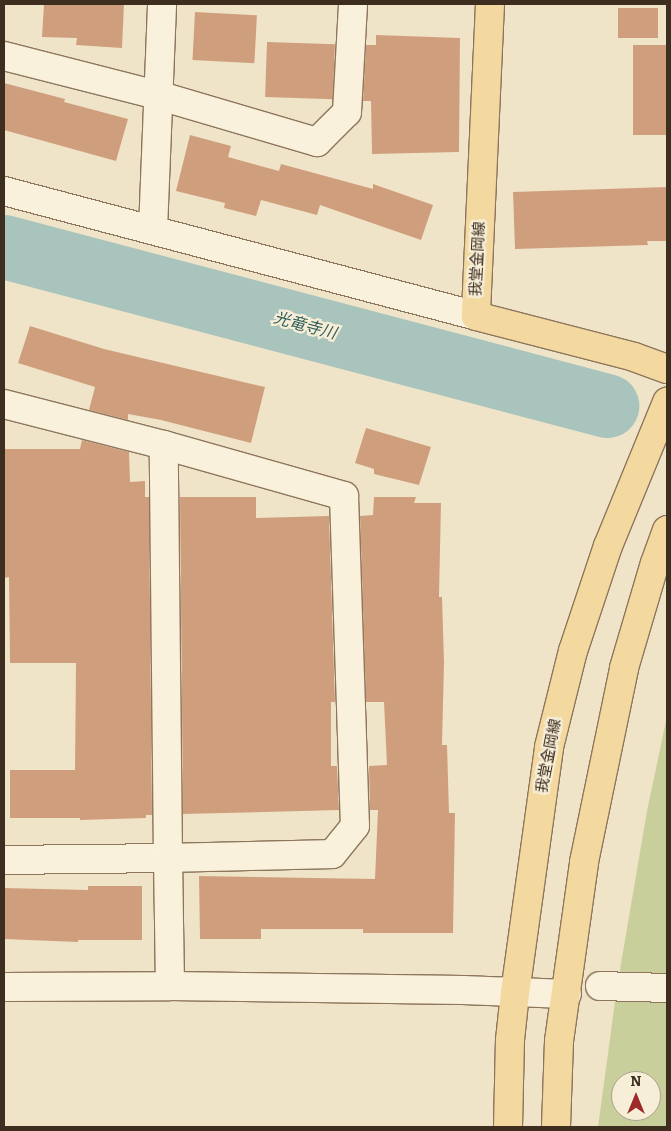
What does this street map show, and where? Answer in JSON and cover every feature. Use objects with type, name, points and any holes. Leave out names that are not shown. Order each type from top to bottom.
[{"type":"main road","name":"我堂金岡線","points":[[490,4],[476,316],[634,357],[667,369]]},
{"type":"main road","name":"我堂金岡線","points":[[508,1127],[510,1040],[515,993],[549,747],[570,660],[608,546],[667,402]]},
{"type":"main road","points":[[556,1127],[559,1041],[584,862],[624,668],[655,563],[667,530]]},
{"type":"street","points":[[153,230],[162,4]]},
{"type":"street","points":[[4,56],[157,95],[317,142],[347,112],[353,4]]},
{"type":"street","points":[[4,191],[476,316]]},
{"type":"street","points":[[4,404],[164,445],[344,496],[356,826],[332,854],[4,860]]},
{"type":"street","points":[[164,445],[170,986]]},
{"type":"street","points":[[4,987],[170,986],[463,990],[566,994]]},
{"type":"street","points":[[600,986],[667,988]]},
{"type":"green space","points":[[667,716],[667,1127],[598,1127],[617,987],[647,811]]},
{"type":"building","points":[[44,4],[124,4],[122,48],[76,45],[77,38],[42,37]]},
{"type":"building","points":[[618,8],[658,8],[658,38],[618,38]]},
{"type":"building","points":[[195,12],[257,15],[254,63],[192,60]]},
{"type":"building","points":[[376,35],[460,38],[459,152],[372,154],[371,101],[363,101],[366,45],[376,45]]},
{"type":"building","points":[[267,42],[335,44],[333,99],[265,97]]},
{"type":"building","points":[[633,45],[666,45],[666,135],[633,135]]},
{"type":"building","points":[[4,83],[65,99],[64,102],[128,119],[116,161],[4,130]]},
{"type":"building","points":[[190,135],[231,146],[228,157],[279,171],[281,164],[373,189],[373,184],[433,205],[421,240],[320,205],[317,215],[261,200],[256,216],[224,208],[225,203],[176,191]]},
{"type":"building","points":[[667,187],[667,241],[647,241],[648,245],[515,249],[513,192]]},
{"type":"building","points":[[30,326],[104,349],[265,387],[251,443],[161,420],[128,414],[128,420],[89,410],[95,387],[18,363]]},
{"type":"building","points":[[366,428],[431,447],[419,485],[374,474],[374,469],[355,463]]},
{"type":"building","points":[[82,440],[129,452],[130,482],[145,481],[145,497],[149,497],[152,815],[146,815],[146,818],[80,820],[80,818],[10,818],[10,770],[75,770],[76,663],[10,663],[9,577],[4,578],[4,449],[80,449]]},
{"type":"building","points":[[180,497],[256,497],[256,518],[329,516],[335,702],[331,702],[331,766],[337,766],[339,810],[183,814]]},
{"type":"building","points":[[374,497],[416,497],[414,503],[441,503],[439,597],[442,597],[444,662],[442,745],[447,745],[449,813],[455,813],[453,933],[363,933],[363,929],[261,929],[261,939],[200,939],[199,876],[375,879],[378,810],[370,810],[369,766],[387,765],[384,702],[366,702],[360,516],[373,515]]},
{"type":"building","points":[[88,886],[142,886],[142,940],[78,940],[78,942],[4,939],[4,888],[88,890]]},
{"type":"waterway","name":"光竜寺川","points":[[4,247],[607,406]]}]
